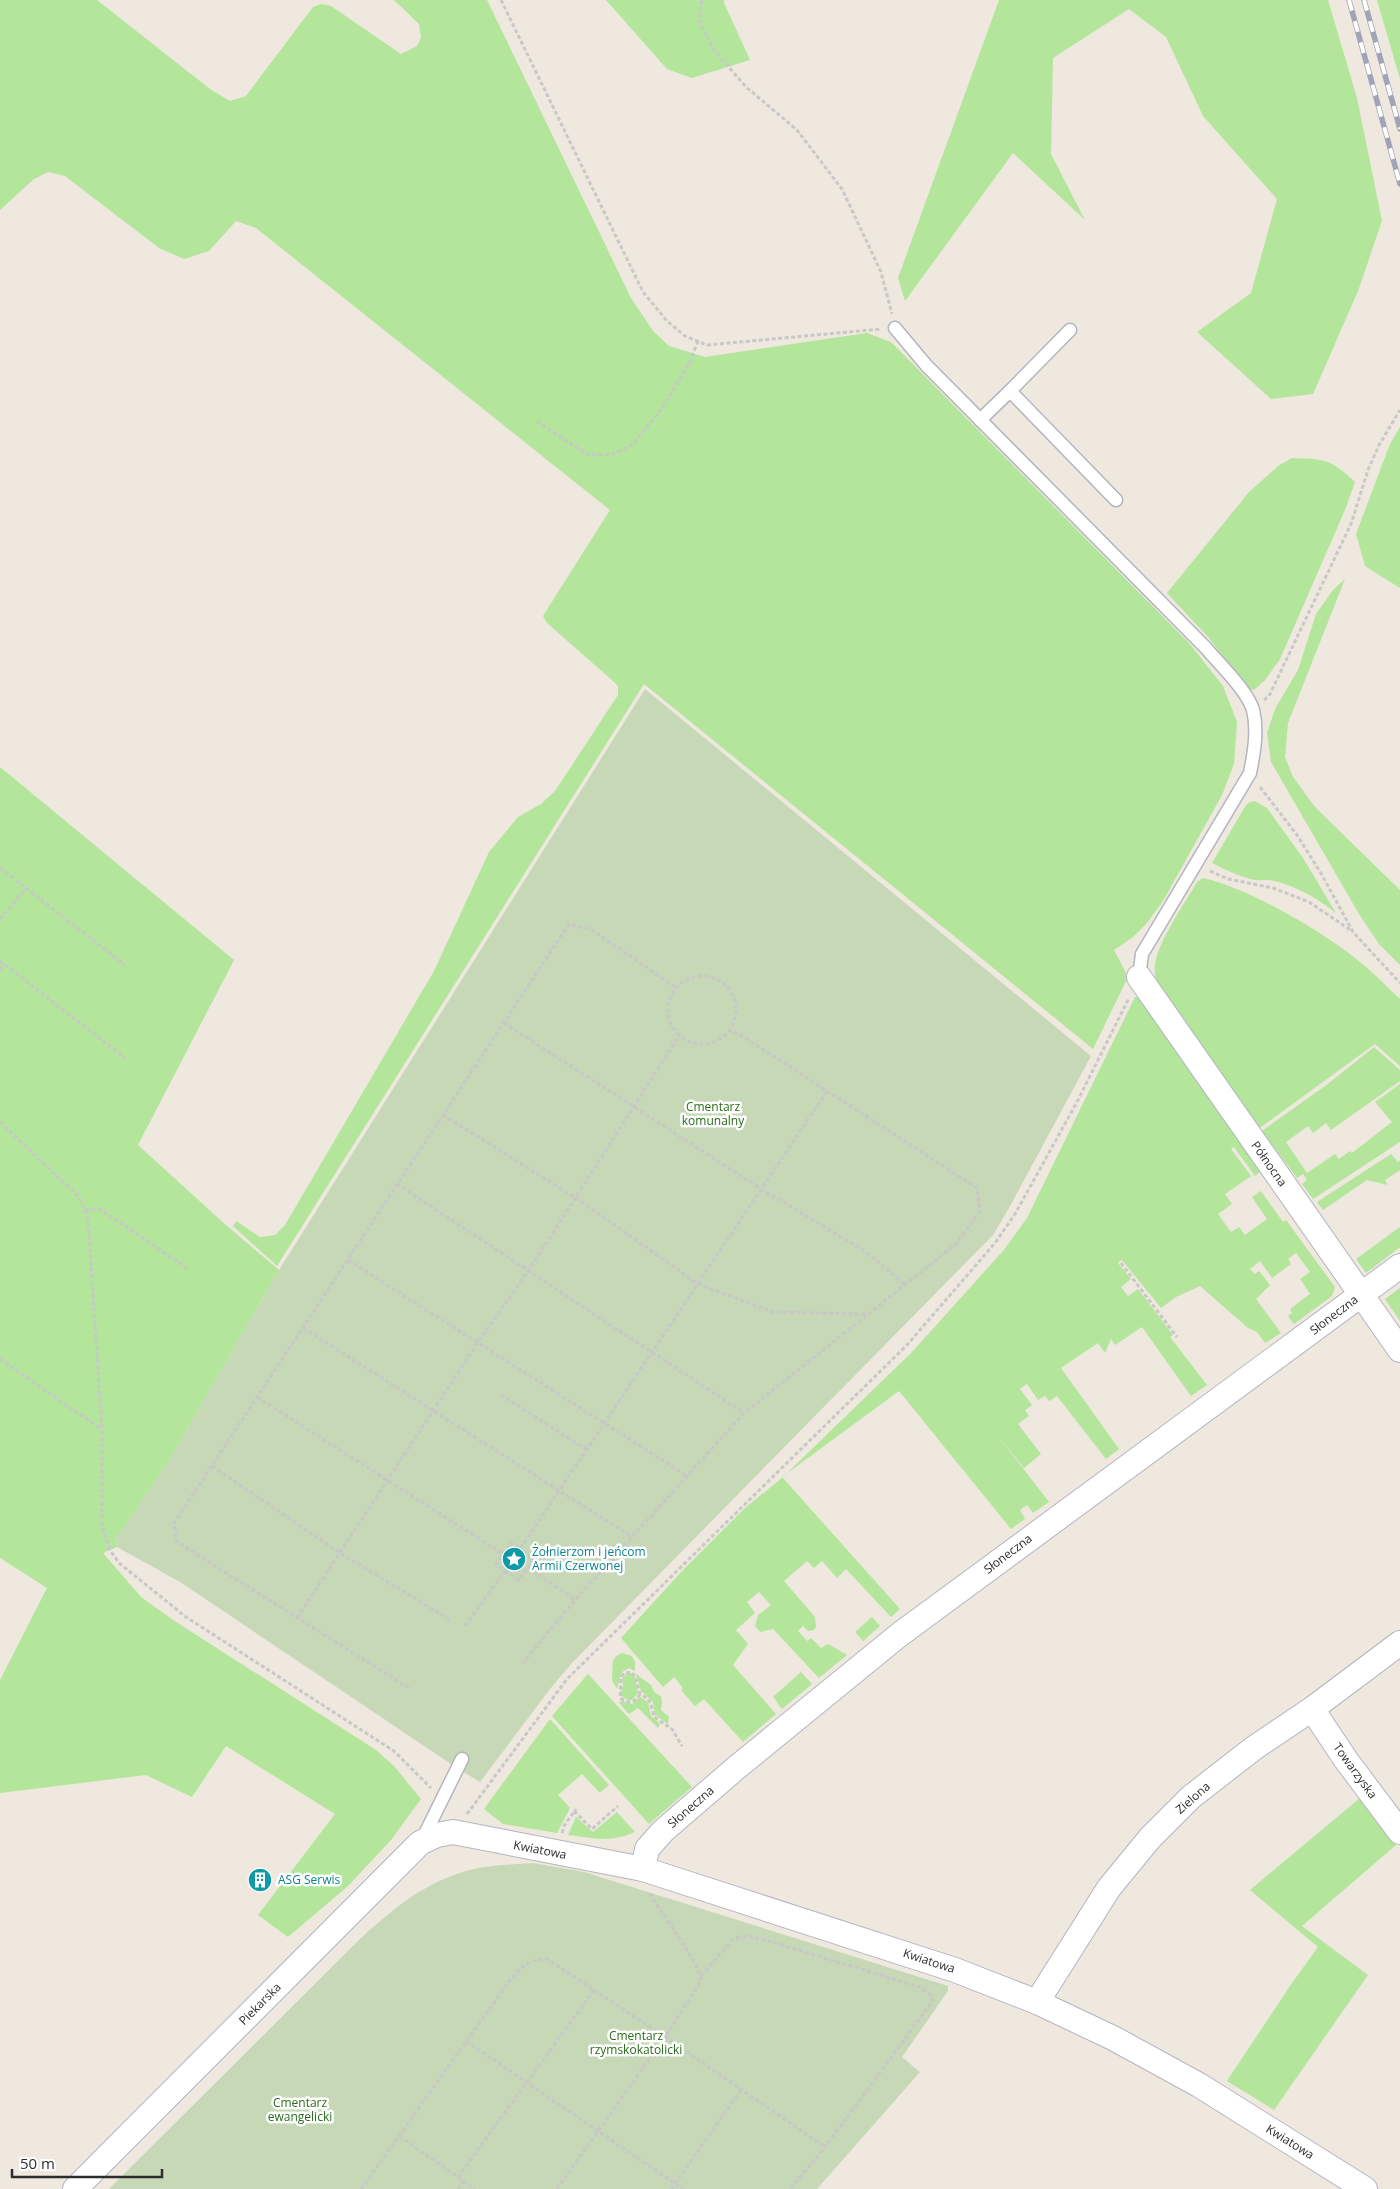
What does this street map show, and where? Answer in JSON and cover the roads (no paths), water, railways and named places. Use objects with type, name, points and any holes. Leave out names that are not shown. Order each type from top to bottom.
[{"type":"street","name":"Północna","points":[[1139,977],[1400,1350]]},
{"type":"street","name":"Słoneczna","points":[[643,1870],[647,1849],[663,1831],[743,1762],[899,1635],[1400,1266]]},
{"type":"street","name":"Zielona","points":[[1037,2002],[1109,1888],[1150,1838],[1191,1797],[1254,1748],[1312,1709],[1400,1643]]},
{"type":"street","name":"Towarzyska","points":[[1312,1709],[1346,1760],[1400,1832]]},
{"type":"street","name":"Kwiatowa","points":[[453,1832],[643,1870],[955,1970],[1037,2002],[1113,2038],[1199,2085],[1365,2189]]},
{"type":"street","name":"Piekarska","points":[[74,2189],[420,1843],[437,1835],[453,1832]]},
{"type":"lane","points":[[896,328],[926,365],[1206,648],[1247,698],[1253,710],[1255,747],[1250,773],[1142,954],[1139,977]]},
{"type":"lane","points":[[980,420],[1070,330]]},
{"type":"lane","points":[[1010,391],[1116,500]]},
{"type":"lane","points":[[420,1843],[462,1760]]},
{"type":"railway","points":[[1349,0],[1400,184]]},
{"type":"railway","points":[[1364,0],[1400,129]]},
{"type":"place","name":"Żołnierzom i jeńcom Armii Czerwonej","points":[[514,1559]]},
{"type":"place","name":"ASG Serwis","points":[[260,1880]]},
{"type":"park label","name":"Cmentarz komunalny","points":[[713,1114]]},
{"type":"park label","name":"Cmentarz rzymskokatolicki","points":[[636,2043]]},
{"type":"park label","name":"Cmentarz ewangelicki","points":[[300,2110]]}]
